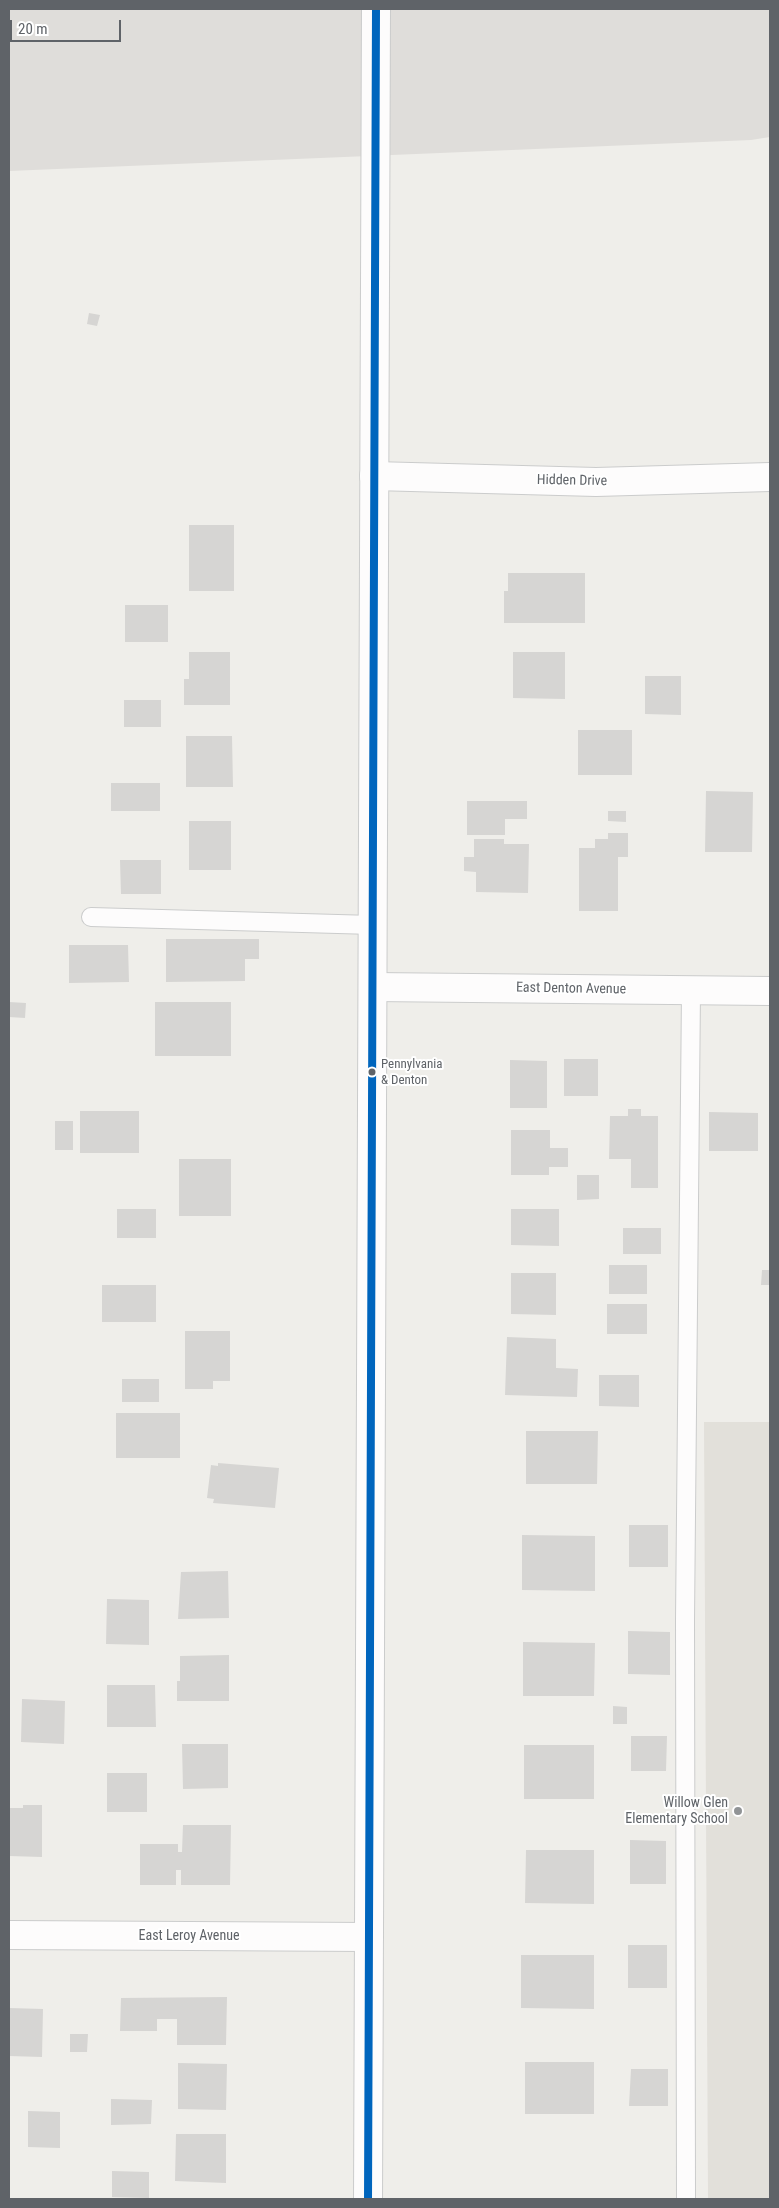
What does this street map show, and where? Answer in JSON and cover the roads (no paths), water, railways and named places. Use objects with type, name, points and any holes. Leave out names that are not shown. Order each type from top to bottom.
[{"type":"street","points":[[368,2199],[376,9]]},
{"type":"street","name":"Hidden Drive","points":[[374,476],[596,482],[770,477]]},
{"type":"street","name":"East Denton Avenue","points":[[373,987],[770,991]]},
{"type":"street","name":"East Leroy Avenue","points":[[9,1935],[369,1937]]},
{"type":"lane","points":[[91,917],[373,925]]},
{"type":"lane","points":[[686,2199],[686,1610],[691,990]]},
{"type":"place","name":"Pennylvania & Denton","points":[[372,1072]]},
{"type":"place","name":"Willow Glen Elementary School","points":[[738,1811]]}]
